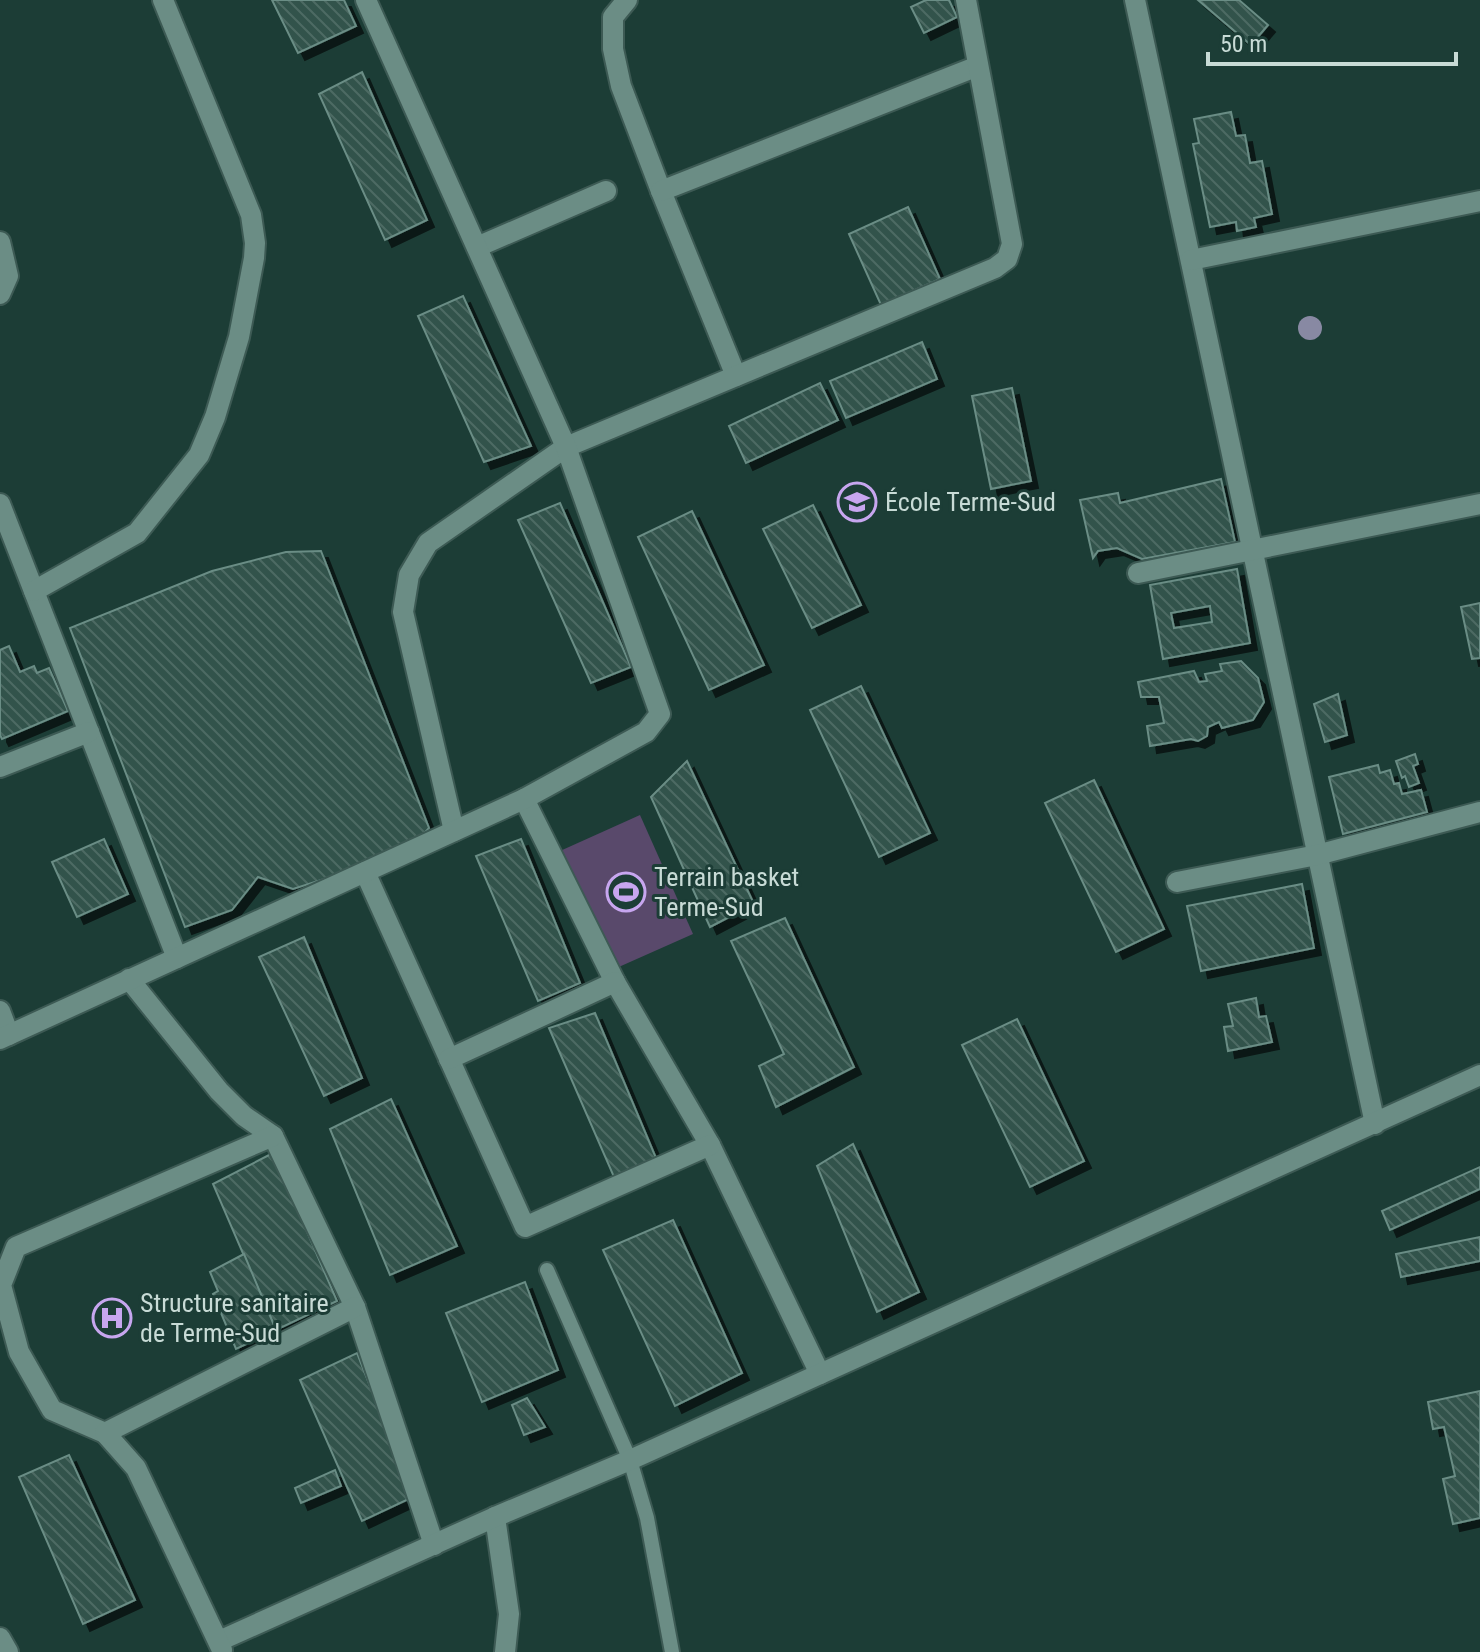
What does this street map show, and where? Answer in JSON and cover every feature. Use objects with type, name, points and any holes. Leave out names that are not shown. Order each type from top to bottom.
[{"type":"street","points":[[34,591],[137,533],[199,455],[215,417],[239,337],[254,258],[251,215],[163,0]]},
{"type":"street","points":[[0,1011],[5,1037],[524,799],[646,732],[660,714],[566,447],[366,0]]},
{"type":"street","points":[[627,0],[613,17],[613,49],[621,86],[736,376]]},
{"type":"street","points":[[454,831],[403,612],[409,575],[428,543],[566,447],[995,268],[1007,259],[1012,244],[966,0]]},
{"type":"street","points":[[1135,0],[1375,1124]]},
{"type":"street","points":[[661,191],[978,66]]},
{"type":"street","points":[[477,247],[606,191]]},
{"type":"street","points":[[1191,260],[1480,201]]},
{"type":"street","points":[[0,242],[8,276],[0,294]]},
{"type":"street","points":[[0,504],[177,958]]},
{"type":"street","points":[[1138,573],[1480,504]]},
{"type":"street","points":[[0,767],[89,732]]},
{"type":"street","points":[[524,799],[615,982],[710,1145],[820,1374]]},
{"type":"street","points":[[1177,882],[1317,855],[1480,812]]},
{"type":"street","points":[[365,872],[525,1227],[710,1145]]},
{"type":"street","points":[[129,979],[219,1091],[244,1116],[273,1136],[355,1307],[434,1545]]},
{"type":"street","points":[[449,1059],[615,982]]},
{"type":"street","points":[[273,1136],[16,1247],[1,1285],[19,1352],[52,1410],[105,1433],[136,1468],[221,1647],[495,1517],[630,1460],[1480,1075]]},
{"type":"street","points":[[105,1433],[355,1307]]},
{"type":"street","points":[[495,1517],[509,1614],[505,1652]]},
{"type":"street","points":[[0,1638],[8,1652]]},
{"type":"lane","points":[[547,1270],[630,1460],[647,1518],[672,1652]]},
{"type":"shaded area","name":"Terrain basket Terme-Sud","points":[[640,815],[693,934],[612,970],[560,851]]},
{"type":"building","points":[[272,0],[344,0],[356,26],[298,53]]},
{"type":"building","points":[[926,0],[949,0],[957,17],[924,33],[911,7]]},
{"type":"building","points":[[1198,0],[1239,0],[1268,25],[1251,45]]},
{"type":"building","points":[[362,72],[427,220],[385,240],[319,94]]},
{"type":"building","points":[[1231,112],[1236,136],[1245,135],[1250,163],[1262,161],[1272,214],[1254,218],[1256,227],[1237,231],[1236,222],[1210,227],[1193,144],[1199,143],[1194,119]]},
{"type":"building","points":[[908,207],[940,279],[881,305],[849,234]]},
{"type":"building","points":[[463,296],[531,446],[484,462],[418,316]]},
{"type":"building","points":[[922,342],[937,379],[846,418],[830,381]]},
{"type":"building","points":[[820,383],[838,420],[746,463],[729,426]]},
{"type":"building","points":[[1012,388],[1031,481],[991,489],[972,396]]},
{"type":"building","points":[[1221,479],[1235,542],[1142,559],[1117,548],[1098,551],[1093,558],[1080,500],[1118,493],[1120,503]]},
{"type":"building","points":[[560,503],[631,667],[591,683],[518,520]]},
{"type":"building","points":[[813,505],[861,605],[812,628],[763,529]]},
{"type":"building","points":[[692,511],[764,665],[709,690],[638,537]]},
{"type":"building","points":[[321,551],[429,828],[419,839],[362,867],[293,889],[258,877],[232,910],[185,927],[70,628],[212,571],[286,552]]},
{"type":"building","points":[[1237,569],[1250,643],[1163,659],[1150,585]],"holes":[[[1210,606],[1212,622],[1174,628],[1171,613]]]},
{"type":"building","points":[[1480,603],[1480,658],[1472,659],[1461,607]]},
{"type":"building","points":[[9,646],[20,672],[34,666],[37,673],[49,668],[68,711],[2,739],[0,650]]},
{"type":"building","points":[[1241,661],[1258,678],[1264,702],[1253,720],[1222,728],[1219,722],[1208,727],[1207,736],[1198,741],[1191,739],[1150,746],[1147,726],[1164,723],[1159,697],[1141,697],[1138,682],[1194,671],[1199,682],[1207,681],[1205,674],[1222,671],[1220,664]]},
{"type":"building","points":[[861,686],[930,833],[879,857],[810,710]]},
{"type":"building","points":[[1338,694],[1347,735],[1325,742],[1314,704]]},
{"type":"building","points":[[1415,754],[1418,764],[1413,766],[1419,783],[1409,787],[1396,761]]},
{"type":"building","points":[[687,761],[754,904],[710,927],[651,797]]},
{"type":"building","points":[[1378,765],[1380,773],[1390,770],[1394,784],[1399,783],[1402,794],[1421,790],[1427,812],[1343,834],[1329,777]]},
{"type":"building","points":[[1094,780],[1164,929],[1116,952],[1045,803]]},
{"type":"building","points":[[104,839],[128,894],[77,917],[52,862]]},
{"type":"building","points":[[521,839],[580,983],[538,1001],[476,856]]},
{"type":"building","points":[[1302,884],[1314,948],[1201,971],[1187,906]]},
{"type":"building","points":[[785,918],[854,1067],[776,1107],[759,1066],[784,1054],[731,941]]},
{"type":"building","points":[[304,937],[362,1078],[324,1096],[259,957]]},
{"type":"building","points":[[1256,998],[1259,1017],[1266,1016],[1272,1042],[1228,1051],[1224,1027],[1233,1026],[1228,1004]]},
{"type":"building","points":[[595,1013],[656,1158],[614,1177],[549,1028]]},
{"type":"building","points":[[1017,1019],[1084,1161],[1030,1187],[962,1045]]},
{"type":"building","points":[[391,1099],[457,1246],[390,1275],[330,1129]]},
{"type":"building","points":[[853,1144],[919,1292],[877,1312],[817,1166]]},
{"type":"building","points":[[273,1153],[337,1301],[276,1330],[213,1184]]},
{"type":"building","points":[[1480,1167],[1480,1189],[1390,1230],[1382,1211]]},
{"type":"building","points":[[673,1220],[742,1373],[675,1406],[603,1250]]},
{"type":"building","points":[[1480,1237],[1480,1261],[1401,1277],[1396,1254]]},
{"type":"building","points":[[244,1254],[276,1330],[236,1349],[213,1294],[218,1291],[210,1272]]},
{"type":"building","points":[[525,1282],[558,1370],[482,1402],[446,1313]]},
{"type":"building","points":[[357,1353],[413,1497],[362,1521],[300,1380]]},
{"type":"building","points":[[1480,1391],[1480,1518],[1453,1524],[1443,1479],[1455,1476],[1444,1427],[1433,1429],[1428,1402]]},
{"type":"building","points":[[527,1398],[545,1427],[524,1435],[512,1405]]},
{"type":"building","points":[[69,1455],[135,1600],[83,1624],[19,1477]]},
{"type":"building","points":[[335,1470],[341,1486],[301,1503],[295,1488]]},
{"type":"place","name":"École Terme-Sud","points":[[857,502]]},
{"type":"place","name":"Terrain basket Terme-Sud","points":[[626,892]]},
{"type":"place","name":"Structure sanitaire de Terme-Sud","points":[[112,1318]]}]
